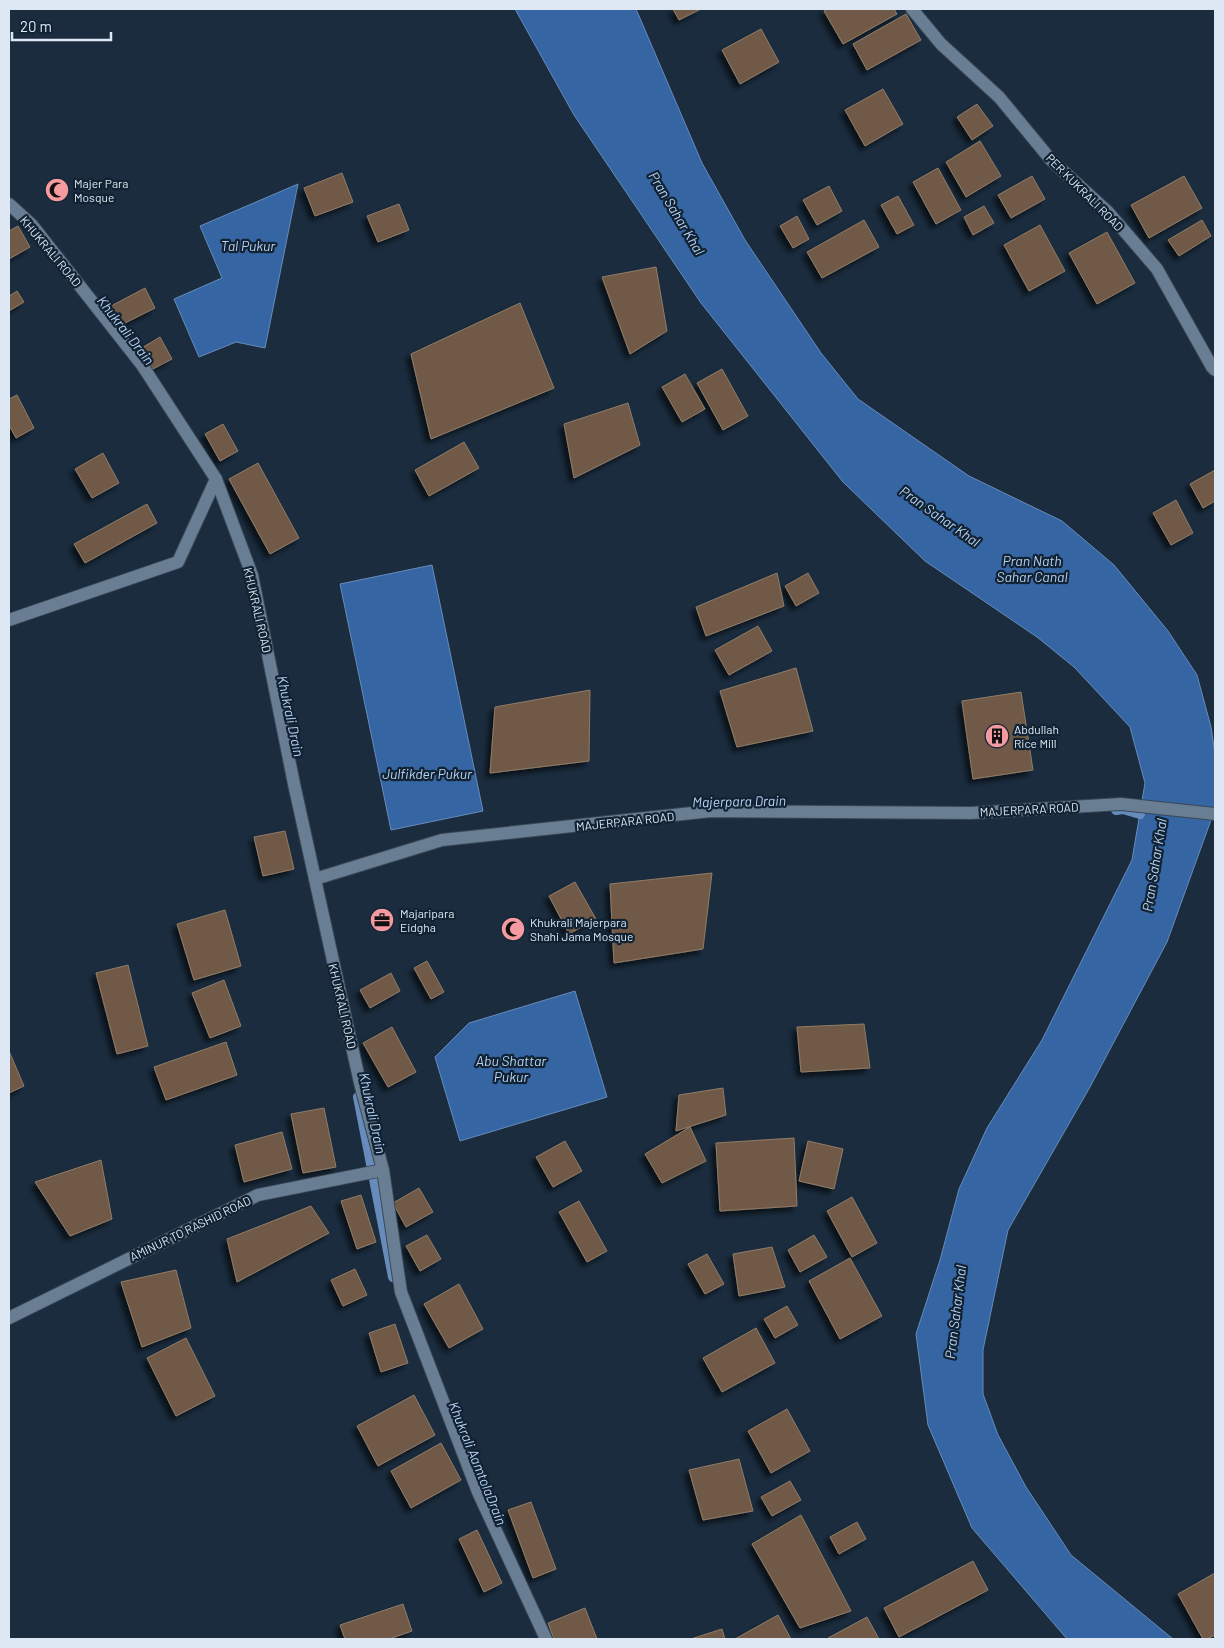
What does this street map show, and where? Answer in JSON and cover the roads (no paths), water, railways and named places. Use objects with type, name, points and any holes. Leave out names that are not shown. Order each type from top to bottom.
[{"type":"street","name":"PER KUKRALI ROAD","points":[[912,9],[941,44],[999,97],[1051,160],[1108,212],[1157,269],[1215,370]]},
{"type":"street","name":"KHUKRALI ROAD","points":[[9,204],[32,225],[142,365],[216,479],[252,575],[294,784],[360,1084],[401,1292],[478,1492],[546,1639]]},
{"type":"street","points":[[9,620],[178,562],[216,479]]},
{"type":"street","name":"MAJERPARA ROAD","points":[[315,879],[442,840],[711,811],[971,812],[1121,804],[1215,814]]},
{"type":"street","name":"AMINUR TO RASHID ROAD","points":[[9,1318],[258,1195],[376,1171]]},
{"type":"water","name":"Pran Nath Sahar Canal","points":[[515,9],[636,9],[702,163],[745,240],[821,353],[858,399],[969,476],[1062,521],[1114,565],[1168,631],[1197,675],[1211,727],[1215,754],[1215,809],[1167,942],[1090,1087],[1008,1230],[983,1350],[983,1394],[998,1435],[1026,1487],[1071,1555],[1173,1639],[1067,1639],[972,1528],[928,1425],[916,1334],[940,1260],[959,1189],[987,1128],[1042,1040],[1132,860],[1145,783],[1130,727],[1074,667],[1037,637],[925,561],[843,482],[701,303],[574,115]]},
{"type":"water","name":"Tal Pukur","points":[[298,184],[265,348],[236,342],[199,357],[174,299],[222,278],[200,226]]},
{"type":"water","name":"Julfikder Pukur","points":[[432,565],[483,811],[391,830],[340,584]]},
{"type":"water","name":"Abu Shattar Pukur","points":[[575,991],[607,1097],[460,1141],[435,1057],[469,1023]]},
{"type":"waterway","name":"Majerpara Drain","points":[[1116,810],[1123,809],[1140,814]]},
{"type":"waterway","name":"Khukrali Drain","points":[[358,1097],[393,1277]]},
{"type":"place","name":"Majer Para Mosque","points":[[57,190]]},
{"type":"place","name":"Abdullah Rice Mill","points":[[997,736]]},
{"type":"place","name":"Majaripara Eidgha","points":[[382,920]]},
{"type":"place","name":"Khukrali Majerpara Shahi Jama Mosque","points":[[513,929]]},
{"type":"water label","name":"Pran Sahar Khal","points":[[677,213]]},
{"type":"water label","name":"Pran Sahar Khal","points":[[940,516]]},
{"type":"water label","name":"Pran Sahar Khal","points":[[1154,865]]},
{"type":"water label","name":"Pran Sahar Khal","points":[[955,1312]]},
{"type":"water label","name":"Khukrali AamtolaDrain","points":[[478,1463]]}]
